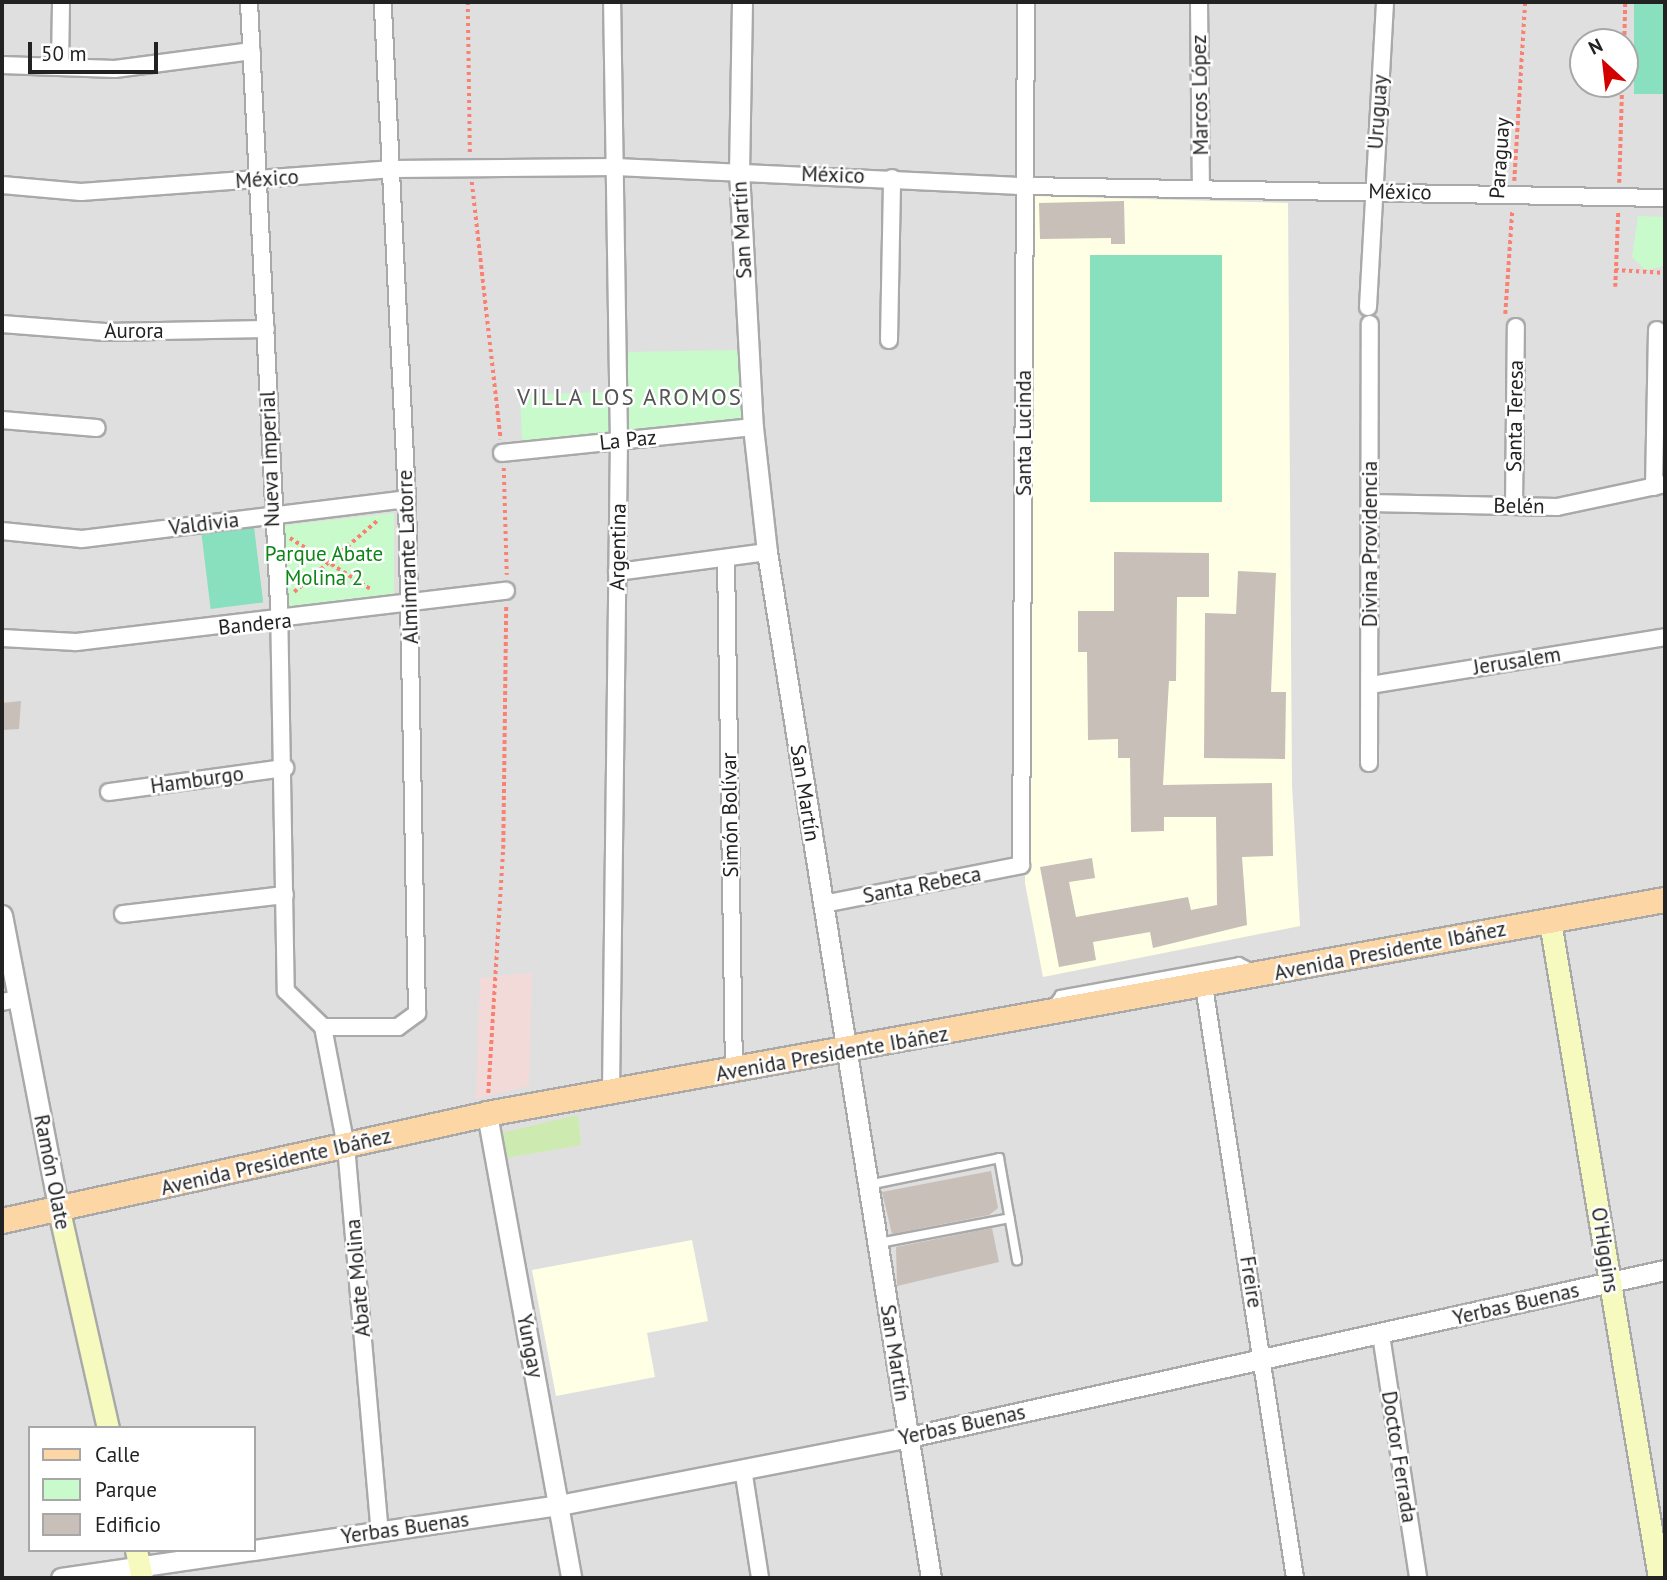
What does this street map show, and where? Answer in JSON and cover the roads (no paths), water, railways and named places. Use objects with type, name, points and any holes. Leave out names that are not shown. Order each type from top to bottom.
[{"type":"main road","name":"Avenida Presidente Ibáñez","points":[[2,1221],[59,1211],[487,1114],[846,1053],[1665,900]]},
{"type":"main road","name":"O'Higgins","points":[[1550,921],[1659,1578]]},
{"type":"main road","name":"Ramón Olate","points":[[59,1211],[108,1426]]},
{"type":"street","points":[[60,66],[61,2]]},
{"type":"street","name":"Nueva Imperial","points":[[249,2],[262,180],[271,515],[285,768],[286,991],[323,1027]]},
{"type":"street","name":"Almimrante Latorre","points":[[323,1027],[398,1027],[417,1013],[407,499],[383,2]]},
{"type":"street","name":"Argentina","points":[[611,1093],[619,442],[612,2]]},
{"type":"street","name":"San Martín","points":[[742,2],[739,171],[753,427],[767,552],[931,1578]]},
{"type":"street","name":"Santa Lucinda","points":[[1021,865],[1026,2]]},
{"type":"street","name":"Marcos López","points":[[1199,2],[1201,188]]},
{"type":"street","name":"Uruguay","points":[[1368,307],[1372,192],[1385,2]]},
{"type":"street","points":[[2,65],[115,69],[252,51]]},
{"type":"street","name":"México","points":[[2,185],[81,192],[393,169],[471,166],[616,167],[1026,186],[1665,198]]},
{"type":"street","points":[[889,340],[892,178]]},
{"type":"street","name":"Santa Teresa","points":[[1511,322],[1514,506]]},
{"type":"street","name":"Aurora","points":[[2,324],[105,332],[266,329]]},
{"type":"street","name":"Divina Providencia","points":[[1369,763],[1370,324]]},
{"type":"street","points":[[1657,330],[1660,395],[1659,485]]},
{"type":"street","points":[[2,420],[97,428]]},
{"type":"street","name":"La Paz","points":[[502,453],[753,427]]},
{"type":"street","name":"Belén","points":[[1370,503],[1557,507],[1659,485]]},
{"type":"street","name":"Valdivia","points":[[2,531],[82,539],[407,499]]},
{"type":"street","points":[[617,572],[767,552]]},
{"type":"street","name":"Simón Bolívar","points":[[726,558],[734,1072]]},
{"type":"street","name":"Bandera","points":[[2,638],[76,642],[279,622],[409,602],[506,592]]},
{"type":"street","name":"Jerusalem","points":[[1370,685],[1665,638]]},
{"type":"street","name":"Hamburgo","points":[[109,792],[285,768]]},
{"type":"street","name":"Santa Rebeca","points":[[823,904],[1021,865]]},
{"type":"street","points":[[123,914],[285,895]]},
{"type":"street","name":"Ramón Olate","points":[[2,915],[10,1001],[59,1211]]},
{"type":"street","name":"Freire","points":[[1203,986],[1296,1578]]},
{"type":"street","name":"Abate Molina","points":[[323,1027],[346,1146],[380,1532]]},
{"type":"street","name":"Yungay","points":[[487,1114],[571,1578]]},
{"type":"street","name":"Yerbas Buenas","points":[[256,1550],[559,1505],[909,1437],[1264,1362],[1665,1270]]},
{"type":"street","name":"Doctor Ferrada","points":[[1381,1335],[1418,1578]]},
{"type":"street","points":[[743,1469],[760,1578]]},
{"type":"street","name":"Yerbas Buenas","points":[[61,1578],[238,1552]]},
{"type":"lane","points":[[1045,1016],[1060,995],[1074,992],[1239,962],[1266,974]]},
{"type":"lane","points":[[868,1185],[999,1158],[1017,1260]]},
{"type":"lane","points":[[877,1244],[1010,1219]]},
{"type":"district","name":"VILLA LOS AROMOS","points":[[630,397]]},
{"type":"park label","name":"Parque Abate Molina 2","points":[[324,566]]}]
